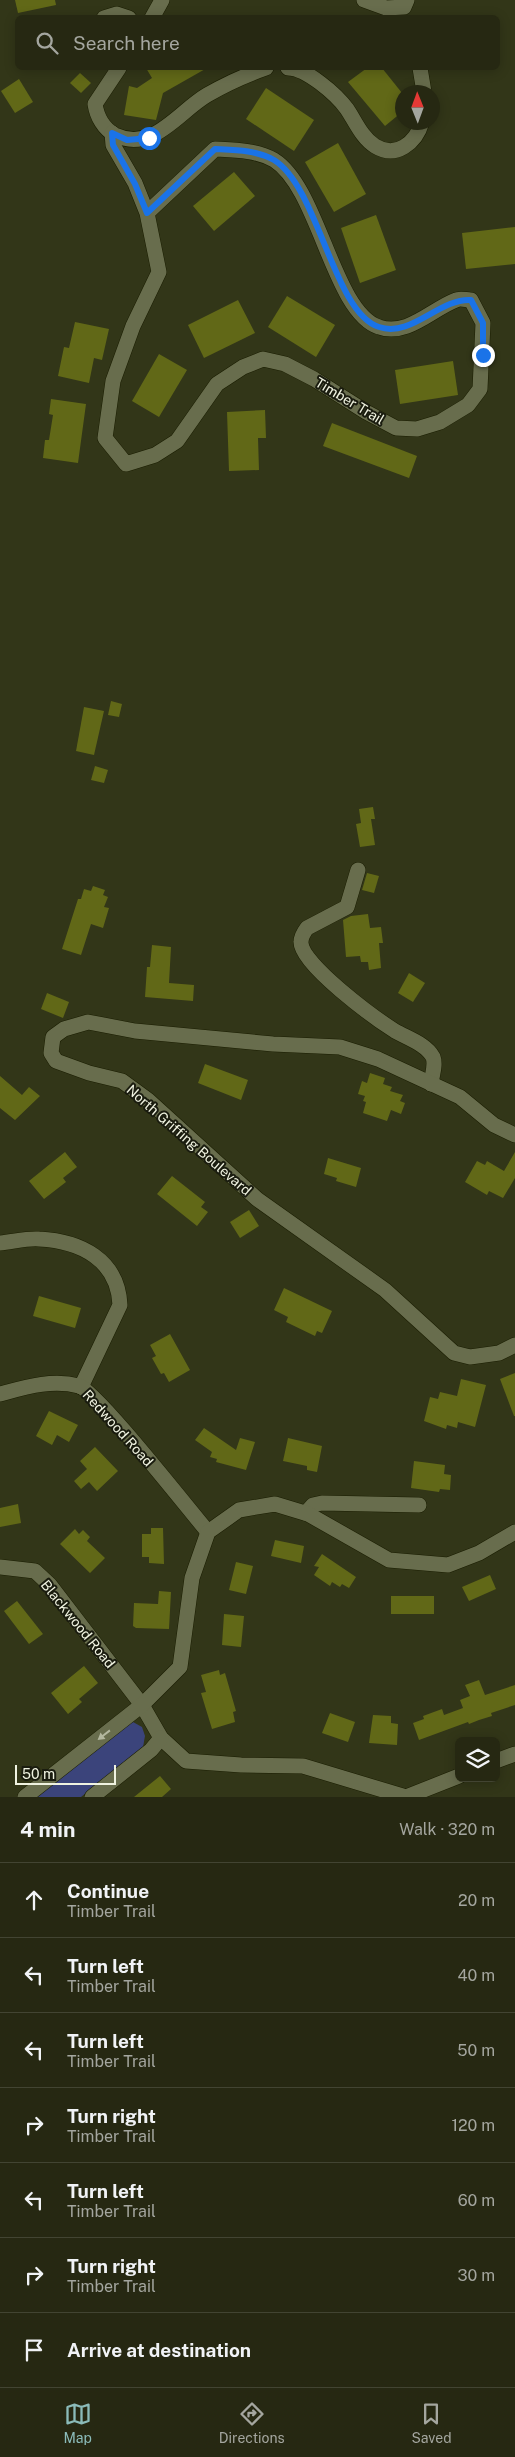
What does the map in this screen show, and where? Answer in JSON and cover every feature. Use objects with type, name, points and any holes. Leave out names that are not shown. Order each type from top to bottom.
[{"type":"street","points":[[154,15],[162,0]]},
{"type":"street","points":[[364,0],[386,8],[404,8]]},
{"type":"street","points":[[118,70],[95,104],[96,114],[112,133],[127,140],[149,138],[166,128],[206,96],[245,75],[260,70]]},
{"type":"street","points":[[293,70],[314,78],[345,107],[366,139],[375,147],[390,151],[404,147],[413,142],[418,130]]},
{"type":"street","points":[[420,70],[423,85]]},
{"type":"street","name":"Timber Trail","points":[[112,133],[113,145],[135,184],[147,213],[159,272],[133,326],[113,381],[105,438],[126,464],[155,455],[178,441],[217,384],[243,367],[263,359],[292,368],[396,428],[417,429],[440,422],[468,405],[480,388],[483,323],[471,300],[457,299],[408,326],[379,327],[365,318],[350,299],[307,206],[290,176],[275,161],[263,155],[238,150],[215,149],[147,213]]},
{"type":"street","points":[[358,870],[347,907],[306,928],[301,943],[304,953],[312,964],[367,1013],[424,1047],[432,1056],[435,1064],[431,1084]]},
{"type":"street","name":"North Griffing Boulevard","points":[[515,1135],[494,1125],[460,1097],[378,1059],[340,1047],[273,1044],[135,1031],[88,1022],[64,1029],[53,1037],[51,1054],[56,1061],[89,1073],[122,1081],[148,1100],[257,1199],[385,1290],[454,1354],[470,1358],[499,1353],[515,1346]]},
{"type":"street","points":[[0,1243],[38,1238],[80,1248],[101,1259],[113,1274],[120,1291],[120,1305],[81,1386]]},
{"type":"street","name":"Redwood Road","points":[[0,1394],[54,1382],[81,1386],[109,1414],[208,1532]]},
{"type":"street","points":[[306,1513],[312,1505],[322,1503],[419,1505]]},
{"type":"street","points":[[25,1797],[142,1705],[180,1667],[192,1578],[208,1532],[239,1510],[275,1504],[306,1513],[389,1560],[448,1565],[479,1553],[515,1532]]},
{"type":"street","name":"Blackwood Road","points":[[0,1567],[35,1571],[42,1578],[142,1705],[161,1738],[186,1761],[241,1766],[304,1766],[406,1797],[455,1778]]},
{"type":"street","points":[[92,1797],[151,1750],[161,1738]]},
{"type":"street","points":[[500,1760],[515,1754]]},
{"type":"shaded area","points":[[133,1722],[142,1727],[145,1736],[143,1747],[81,1797],[33,1797],[123,1724]]},
{"type":"building","points":[[15,0],[55,0],[56,5],[18,13]]},
{"type":"building","points":[[147,70],[203,70],[163,93],[156,120],[124,115],[129,86],[137,88],[152,78]]},
{"type":"building","points":[[364,70],[384,70],[396,85],[395,118],[385,126],[348,82]]},
{"type":"building","points":[[80,73],[91,83],[81,93],[70,83]]},
{"type":"building","points":[[19,79],[33,102],[15,113],[1,91]]},
{"type":"building","points":[[266,88],[314,120],[294,151],[246,119]]},
{"type":"building","points":[[338,143],[366,194],[334,212],[305,162]]},
{"type":"building","points":[[234,172],[255,196],[214,231],[193,206]]},
{"type":"building","points":[[376,215],[396,270],[360,283],[341,228]]},
{"type":"building","points":[[515,227],[515,264],[466,269],[462,233]]},
{"type":"building","points":[[287,296],[335,325],[316,357],[268,327]]},
{"type":"building","points":[[238,300],[255,333],[204,358],[188,325]]},
{"type":"building","points":[[75,322],[109,329],[102,360],[94,358],[89,383],[58,376],[64,347],[69,348]]},
{"type":"building","points":[[159,354],[187,370],[159,417],[132,401]]},
{"type":"building","points":[[453,361],[458,395],[400,404],[395,370]]},
{"type":"building","points":[[51,399],[86,404],[78,463],[43,458],[45,440],[49,440],[53,415],[49,414]]},
{"type":"building","points":[[265,410],[266,438],[258,438],[259,470],[229,471],[227,412]]},
{"type":"building","points":[[332,423],[417,456],[409,478],[323,446]]},
{"type":"building","points":[[111,701],[122,704],[119,717],[108,715]]},
{"type":"building","points":[[84,707],[104,711],[94,755],[76,751]]},
{"type":"building","points":[[95,766],[108,770],[104,783],[91,780]]},
{"type":"building","points":[[373,807],[375,819],[371,819],[375,845],[360,847],[356,824],[361,823],[359,809]]},
{"type":"building","points":[[367,873],[379,876],[374,893],[362,890]]},
{"type":"building","points":[[93,886],[105,890],[103,895],[108,897],[104,907],[109,908],[103,928],[91,924],[81,955],[62,949],[78,899],[81,899],[84,889],[91,891]]},
{"type":"building","points":[[368,914],[370,928],[381,927],[383,943],[379,943],[381,968],[369,970],[368,962],[361,962],[360,956],[346,957],[343,920],[351,916]]},
{"type":"building","points":[[152,945],[171,947],[169,983],[194,985],[193,1001],[145,997],[147,967],[150,967]]},
{"type":"building","points":[[409,973],[425,983],[413,1002],[398,993]]},
{"type":"building","points":[[47,993],[69,1002],[63,1018],[41,1009]]},
{"type":"building","points":[[205,1064],[248,1080],[241,1100],[198,1083]]},
{"type":"building","points":[[370,1073],[385,1078],[383,1084],[392,1087],[390,1091],[403,1095],[400,1101],[405,1103],[401,1114],[391,1110],[387,1121],[363,1113],[366,1102],[363,1101],[365,1096],[358,1094],[362,1081],[367,1083]]},
{"type":"building","points":[[0,1076],[22,1095],[29,1087],[40,1096],[15,1120],[0,1108]]},
{"type":"building","points":[[65,1152],[77,1167],[63,1178],[66,1182],[44,1199],[29,1181]]},
{"type":"building","points":[[515,1152],[515,1178],[503,1198],[489,1191],[487,1195],[465,1182],[477,1161],[485,1165],[487,1161],[504,1171]]},
{"type":"building","points":[[328,1158],[361,1168],[356,1187],[336,1181],[337,1178],[324,1174]]},
{"type":"building","points":[[172,1176],[205,1202],[201,1207],[208,1212],[197,1226],[157,1194]]},
{"type":"building","points":[[249,1210],[259,1226],[240,1238],[230,1222]]},
{"type":"building","points":[[284,1288],[332,1311],[322,1333],[317,1331],[315,1336],[286,1322],[288,1317],[274,1310]]},
{"type":"building","points":[[39,1296],[81,1308],[75,1328],[33,1316]]},
{"type":"building","points":[[170,1334],[190,1370],[169,1382],[164,1373],[161,1374],[152,1358],[156,1356],[150,1345]]},
{"type":"building","points":[[515,1373],[515,1416],[514,1416],[500,1379]]},
{"type":"building","points":[[461,1379],[486,1385],[475,1427],[458,1422],[457,1428],[447,1425],[446,1429],[424,1421],[430,1397],[438,1399],[440,1392],[457,1396]]},
{"type":"building","points":[[49,1411],[78,1425],[69,1442],[57,1435],[52,1445],[36,1436]]},
{"type":"building","points":[[204,1428],[236,1450],[240,1438],[255,1442],[246,1470],[216,1462],[217,1459],[210,1457],[212,1452],[195,1440]]},
{"type":"building","points":[[288,1438],[322,1446],[317,1472],[307,1470],[307,1466],[283,1461]]},
{"type":"building","points":[[95,1447],[118,1471],[97,1491],[89,1482],[81,1489],[74,1481],[87,1469],[80,1461]]},
{"type":"building","points":[[414,1461],[445,1465],[444,1474],[451,1475],[450,1490],[440,1489],[439,1492],[411,1488]]},
{"type":"building","points":[[18,1504],[21,1523],[0,1527],[0,1508]]},
{"type":"building","points":[[151,1528],[163,1528],[164,1564],[149,1563],[149,1557],[142,1557],[142,1534],[151,1534]]},
{"type":"building","points":[[75,1529],[79,1534],[83,1530],[90,1537],[87,1541],[105,1558],[90,1573],[60,1544]]},
{"type":"building","points":[[275,1540],[304,1546],[301,1563],[271,1556]]},
{"type":"building","points":[[322,1554],[356,1577],[349,1588],[342,1584],[340,1587],[332,1582],[330,1586],[314,1575],[319,1567],[314,1566]]},
{"type":"building","points":[[236,1562],[253,1566],[246,1594],[229,1590]]},
{"type":"building","points":[[490,1575],[496,1589],[469,1601],[462,1587]]},
{"type":"building","points":[[159,1591],[171,1592],[169,1629],[136,1628],[133,1626],[134,1603],[158,1604]]},
{"type":"building","points":[[391,1596],[434,1596],[434,1614],[391,1614]]},
{"type":"building","points":[[17,1601],[43,1634],[29,1644],[4,1611]]},
{"type":"building","points":[[224,1614],[244,1616],[241,1647],[222,1645]]},
{"type":"building","points":[[84,1666],[98,1683],[79,1699],[82,1702],[68,1714],[51,1693]]},
{"type":"building","points":[[219,1670],[220,1675],[225,1673],[236,1711],[233,1712],[235,1722],[212,1729],[201,1693],[206,1692],[201,1675]]},
{"type":"building","points":[[479,1680],[485,1695],[515,1685],[515,1705],[491,1713],[492,1716],[469,1724],[468,1722],[419,1740],[413,1723],[424,1719],[423,1716],[442,1709],[444,1715],[463,1708],[460,1700],[470,1696],[465,1685]]},
{"type":"building","points":[[330,1713],[355,1722],[348,1742],[322,1733]]},
{"type":"building","points":[[373,1715],[391,1716],[391,1723],[398,1724],[397,1745],[369,1743]]},
{"type":"building","points":[[160,1776],[171,1789],[162,1797],[134,1797]]},
{"type":"route","points":[[149,138],[127,140],[112,133],[113,145],[135,184],[147,213],[215,149],[238,150],[263,155],[275,161],[290,176],[307,206],[350,299],[365,318],[379,327],[408,326],[457,299],[471,300],[483,323],[483,355]]}]
